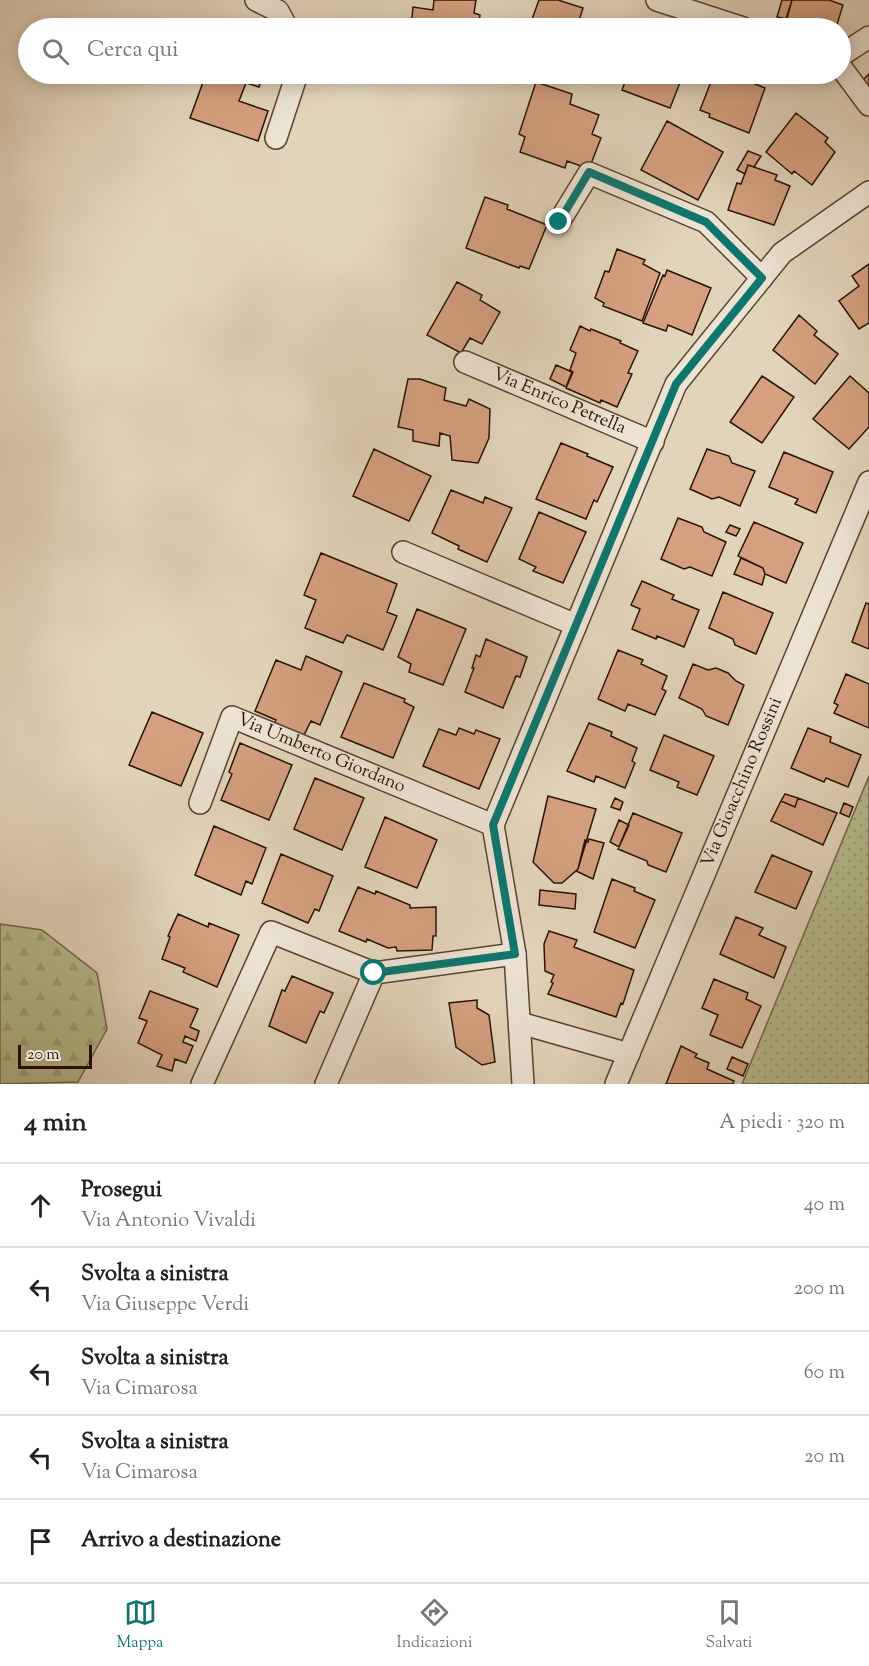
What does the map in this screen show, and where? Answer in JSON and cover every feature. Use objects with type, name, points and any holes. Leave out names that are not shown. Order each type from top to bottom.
[{"type":"street","points":[[256,0],[278,11],[282,18]]},
{"type":"street","points":[[657,0],[712,18]]},
{"type":"street","points":[[851,49],[869,37]]},
{"type":"street","points":[[851,81],[869,105]]},
{"type":"street","points":[[276,138],[294,84]]},
{"type":"street","points":[[559,222],[589,172],[706,222],[762,278]]},
{"type":"street","points":[[524,1084],[515,954],[493,825],[676,384],[782,253],[869,192]]},
{"type":"street","name":"Via Enrico Petrella","points":[[465,362],[653,442]]},
{"type":"street","name":"Via Gioacchino Rossini","points":[[616,1084],[869,482]]},
{"type":"street","points":[[403,552],[576,624]]},
{"type":"street","name":"Via Umberto Giordano","points":[[200,803],[232,717],[493,825]]},
{"type":"street","points":[[202,1084],[271,932],[374,973],[515,954]]},
{"type":"street","points":[[326,1084],[374,973]]},
{"type":"street","points":[[520,1023],[629,1054]]},
{"type":"green space","points":[[869,776],[869,1084],[742,1084]]},
{"type":"green space","points":[[0,924],[42,930],[97,973],[107,1029],[78,1082],[0,1084]]},
{"type":"building","points":[[434,0],[476,0],[474,13],[480,15],[480,18],[412,18],[413,7],[433,10]]},
{"type":"building","points":[[539,0],[558,0],[583,8],[580,18],[532,18]]},
{"type":"building","points":[[782,0],[792,0],[787,18],[777,17]]},
{"type":"building","points":[[792,0],[829,0],[843,5],[839,18],[786,18]]},
{"type":"building","points":[[869,74],[869,87],[863,80]]},
{"type":"building","points":[[202,84],[246,84],[239,101],[268,111],[258,141],[190,118]]},
{"type":"building","points":[[535,84],[572,94],[570,104],[599,115],[592,134],[601,138],[589,169],[567,161],[565,168],[520,152],[525,137],[519,134]]},
{"type":"building","points":[[624,84],[679,84],[670,108],[622,90]]},
{"type":"building","points":[[710,84],[755,84],[765,88],[749,133],[709,117],[710,114],[700,110]]},
{"type":"building","points":[[796,113],[828,138],[825,142],[835,152],[812,185],[794,171],[792,174],[766,152]]},
{"type":"building","points":[[667,121],[723,152],[698,200],[641,170]]},
{"type":"building","points":[[748,151],[761,156],[754,167],[748,165],[745,174],[737,170]]},
{"type":"building","points":[[748,165],[777,175],[775,180],[790,186],[774,225],[728,210],[737,183],[741,184]]},
{"type":"building","points":[[485,197],[508,205],[507,209],[547,225],[529,269],[520,266],[519,268],[466,248]]},
{"type":"building","points":[[617,249],[645,260],[643,264],[660,273],[642,321],[603,306],[604,303],[595,298],[605,271],[609,272]]},
{"type":"building","points":[[869,264],[869,323],[859,329],[839,301],[859,286],[852,276]]},
{"type":"building","points":[[667,270],[711,288],[692,335],[668,325],[666,331],[643,323]]},
{"type":"building","points":[[457,282],[482,295],[480,300],[500,312],[482,344],[470,338],[461,353],[427,335]]},
{"type":"building","points":[[799,315],[817,331],[814,335],[838,354],[815,384],[773,350]]},
{"type":"building","points":[[580,326],[621,341],[620,343],[638,351],[628,373],[632,374],[617,407],[601,400],[600,403],[566,388],[573,372],[570,370],[576,353],[570,350]]},
{"type":"building","points":[[556,365],[572,372],[566,387],[550,379]]},
{"type":"building","points":[[762,376],[794,397],[762,443],[730,422]]},
{"type":"building","points":[[850,376],[869,393],[869,427],[849,449],[813,419]]},
{"type":"building","points":[[408,379],[420,379],[446,388],[444,400],[466,406],[469,399],[490,409],[489,438],[478,463],[452,460],[450,436],[440,433],[439,446],[413,441],[413,430],[398,427]]},
{"type":"building","points":[[561,443],[613,467],[597,502],[594,500],[586,519],[536,499]]},
{"type":"building","points":[[374,449],[431,476],[409,521],[353,496]]},
{"type":"building","points":[[707,449],[729,456],[732,463],[755,471],[740,506],[719,497],[712,499],[690,489]]},
{"type":"building","points":[[784,452],[833,472],[816,513],[795,504],[798,499],[769,487]]},
{"type":"building","points":[[451,490],[483,503],[485,497],[512,508],[487,562],[458,549],[459,546],[432,533]]},
{"type":"building","points":[[539,512],[586,532],[563,583],[533,571],[536,567],[519,559]]},
{"type":"building","points":[[678,518],[702,527],[704,532],[726,542],[712,576],[690,567],[684,569],[661,559]]},
{"type":"building","points":[[754,522],[803,543],[786,583],[765,574],[763,568],[738,556]]},
{"type":"building","points":[[730,525],[740,529],[736,536],[726,532]]},
{"type":"building","points":[[321,553],[397,584],[387,612],[397,616],[383,650],[347,635],[343,643],[305,628],[316,600],[304,595]]},
{"type":"building","points":[[741,558],[763,568],[765,574],[762,585],[734,574]]},
{"type":"building","points":[[642,581],[674,595],[672,599],[699,610],[684,647],[632,629],[640,609],[631,605]]},
{"type":"building","points":[[723,592],[773,613],[756,654],[735,645],[733,639],[709,628]]},
{"type":"building","points":[[866,603],[869,604],[869,649],[852,642]]},
{"type":"building","points":[[417,609],[466,629],[443,685],[409,672],[411,664],[398,657]]},
{"type":"building","points":[[486,639],[527,657],[520,677],[516,676],[503,708],[465,692],[476,655],[480,657]]},
{"type":"building","points":[[618,650],[643,660],[641,664],[667,676],[662,689],[666,691],[655,715],[628,704],[625,711],[598,699]]},
{"type":"building","points":[[306,656],[342,672],[320,725],[311,721],[304,735],[274,724],[276,720],[255,711],[276,660],[301,670]]},
{"type":"building","points":[[693,664],[708,670],[716,668],[728,673],[744,685],[728,725],[706,716],[702,709],[679,698]]},
{"type":"building","points":[[846,674],[869,684],[869,728],[834,713],[838,705],[834,703]]},
{"type":"building","points":[[364,683],[405,699],[404,702],[414,707],[393,758],[341,737]]},
{"type":"building","points":[[152,712],[203,733],[181,786],[129,765]]},
{"type":"building","points":[[589,723],[612,732],[611,736],[637,748],[632,761],[635,763],[625,788],[596,776],[594,782],[567,771]]},
{"type":"building","points":[[459,728],[474,734],[476,730],[500,739],[479,789],[423,766],[439,729],[456,735]]},
{"type":"building","points":[[808,728],[831,737],[830,742],[861,755],[848,787],[826,778],[824,782],[791,768]]},
{"type":"building","points":[[664,735],[714,756],[697,795],[677,787],[679,782],[650,770]]},
{"type":"building","points":[[240,743],[292,765],[269,820],[221,800],[232,774],[229,772]]},
{"type":"building","points":[[315,778],[364,798],[342,850],[294,829]]},
{"type":"building","points":[[785,794],[798,798],[795,807],[781,801]]},
{"type":"building","points":[[548,796],[596,809],[578,869],[562,883],[554,883],[533,862]]},
{"type":"building","points":[[615,798],[623,802],[620,810],[611,807]]},
{"type":"building","points":[[798,798],[837,813],[823,845],[771,821],[781,801],[795,807]]},
{"type":"building","points":[[844,803],[853,807],[849,817],[840,813]]},
{"type":"building","points":[[633,813],[682,833],[666,872],[618,849]]},
{"type":"building","points":[[385,817],[437,840],[417,888],[365,867]]},
{"type":"building","points":[[619,820],[629,825],[619,847],[610,842]]},
{"type":"building","points":[[214,826],[266,848],[252,884],[246,881],[241,895],[195,875]]},
{"type":"building","points":[[589,839],[604,843],[593,879],[576,871],[585,840],[588,842]]},
{"type":"building","points":[[281,854],[333,876],[319,911],[315,909],[308,923],[262,903]]},
{"type":"building","points":[[772,855],[812,872],[796,909],[755,892]]},
{"type":"building","points":[[612,879],[635,888],[634,891],[655,900],[635,948],[594,932]]},
{"type":"building","points":[[358,887],[375,894],[376,891],[410,905],[410,908],[436,907],[436,936],[433,936],[432,950],[397,951],[396,947],[388,948],[367,939],[366,942],[339,931]]},
{"type":"building","points":[[540,890],[576,894],[575,909],[539,905]]},
{"type":"building","points":[[178,914],[208,927],[209,923],[239,935],[217,987],[183,972],[185,968],[162,959],[170,937],[168,936]]},
{"type":"building","points":[[736,917],[763,928],[759,935],[786,947],[774,978],[720,954]]},
{"type":"building","points":[[549,931],[577,940],[574,947],[634,970],[623,1004],[621,1003],[616,1017],[548,994],[554,975],[545,971],[544,944]]},
{"type":"building","points":[[292,976],[333,993],[324,1013],[320,1011],[306,1043],[269,1026],[282,990],[285,991]]},
{"type":"building","points":[[714,979],[748,993],[746,999],[761,1006],[742,1048],[710,1035],[718,1015],[702,1008]]},
{"type":"building","points":[[150,991],[198,1009],[190,1027],[199,1031],[196,1041],[185,1036],[183,1042],[193,1046],[186,1063],[175,1059],[172,1071],[157,1066],[162,1055],[138,1043],[147,1021],[139,1018]]},
{"type":"building","points":[[477,1000],[477,1008],[489,1015],[495,1062],[482,1065],[456,1047],[449,1003]]},
{"type":"building","points":[[681,1046],[697,1054],[695,1057],[709,1063],[707,1069],[734,1081],[733,1084],[666,1084]]},
{"type":"building","points":[[732,1057],[748,1064],[743,1076],[727,1069]]},
{"type":"route","points":[[374,973],[515,954],[493,825],[676,384],[762,278],[706,222],[589,172],[559,222]]}]
